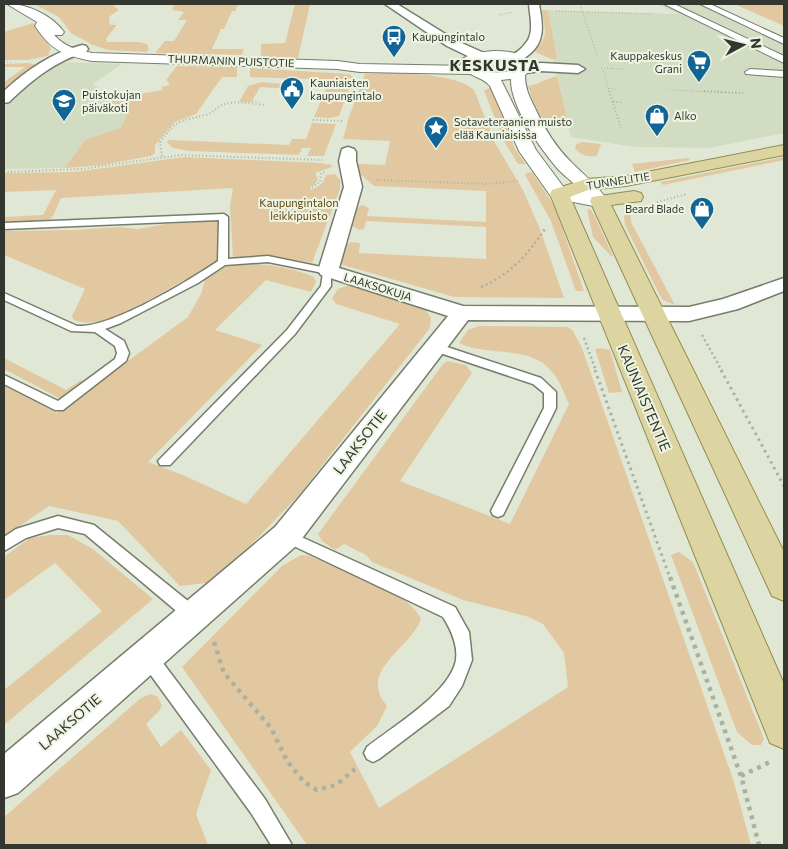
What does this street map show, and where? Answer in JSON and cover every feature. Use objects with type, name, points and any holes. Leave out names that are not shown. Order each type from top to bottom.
[{"type":"main road","name":"TUNNELITIE","points":[[593,193],[626,181],[784,150]]},
{"type":"main road","name":"TUNNELITIE","points":[[593,193],[633,197],[784,165]]},
{"type":"main road","points":[[593,193],[654,315],[784,586]]},
{"type":"main road","name":"KAUNIAISTENTIE","points":[[560,194],[784,729]]},
{"type":"street","points":[[14,4],[43,22],[52,25],[65,39],[82,49]]},
{"type":"street","points":[[390,4],[478,60],[489,75],[520,67]]},
{"type":"street","points":[[668,4],[784,60]]},
{"type":"street","points":[[704,4],[784,42]]},
{"type":"street","points":[[535,6],[539,26],[536,41],[527,51],[520,67],[518,88],[539,134],[564,165],[593,193]]},
{"type":"street","points":[[43,22],[41,26],[55,46],[68,52]]},
{"type":"street","points":[[478,60],[536,41]]},
{"type":"street","points":[[757,47],[784,42]]},
{"type":"street","points":[[4,99],[29,75],[47,62],[68,52],[82,49]]},
{"type":"street","name":"THURMANIN PUISTOTIE","points":[[82,49],[126,58]]},
{"type":"street","name":"THURMANIN PUISTOTIE","points":[[68,52],[92,57],[337,65],[360,68],[478,60]]},
{"type":"street","points":[[478,60],[520,67],[578,68]]},
{"type":"street","points":[[750,72],[784,74]]},
{"type":"street","name":"KAUNIAISTENTIE","points":[[489,75],[501,91],[528,151],[560,194]]},
{"type":"street","name":"LAAKSOKUJA","points":[[348,164],[353,187],[328,271],[468,301]]},
{"type":"street","name":"TUNNELITIE","points":[[560,194],[593,193]]},
{"type":"street","points":[[468,301],[576,314],[689,314],[713,309],[784,284]]},
{"type":"street","name":"LAAKSOTIE","points":[[4,778],[286,536],[468,301]]},
{"type":"lane","points":[[4,226],[224,216],[223,262]]},
{"type":"lane","points":[[4,296],[74,330],[96,328],[116,321],[194,280],[223,262],[268,259],[328,271],[326,286],[292,332],[165,461]]},
{"type":"lane","points":[[4,379],[59,408],[120,361],[122,354],[120,344],[96,328]]},
{"type":"lane","points":[[435,346],[536,381],[550,392],[550,408],[498,511]]},
{"type":"lane","points":[[4,545],[21,533],[58,522],[89,529],[193,615]]},
{"type":"lane","points":[[286,536],[449,612],[461,632],[464,660],[456,680],[443,700],[373,753]]},
{"type":"lane","points":[[147,655],[258,806],[282,845]]},
{"type":"path","points":[[535,6],[656,14],[685,12]]},
{"type":"path","points":[[601,68],[625,69]]},
{"type":"path","points":[[608,88],[616,89]]},
{"type":"path","points":[[669,90],[755,93]]},
{"type":"path","points":[[612,102],[621,102]]},
{"type":"path","points":[[162,156],[160,142],[176,123],[207,115],[216,111],[220,106],[229,103],[266,105]]},
{"type":"path","points":[[313,120],[342,121]]},
{"type":"path","points":[[4,172],[118,166],[162,156],[181,155],[348,164],[487,184],[524,181],[520,175]]},
{"type":"path","points":[[654,203],[691,193]]},
{"type":"path","points":[[542,220],[549,237]]},
{"type":"path","points":[[468,301],[508,273],[526,257],[546,228]]},
{"type":"path","points":[[576,314],[741,776],[759,845]]},
{"type":"path","points":[[214,640],[224,672],[271,728],[287,761],[304,782],[317,790],[336,785],[373,753]]},
{"type":"path","points":[[741,776],[776,759]]},
{"type":"shaded area","points":[[657,4],[706,4],[784,39],[784,133],[709,148],[635,147],[571,137],[544,10],[678,14]]},
{"type":"shaded area","name":"Puistokujan päiväkoti","points":[[61,62],[122,64],[93,84],[127,116],[120,128],[85,140],[65,168],[4,169],[4,107],[38,74]]},
{"type":"green space","points":[[34,4],[112,4],[119,10],[110,16],[109,22],[111,25],[117,25],[106,39],[106,42],[139,42],[147,44],[149,49],[146,52],[108,50],[93,45],[71,33],[59,17]]},
{"type":"green space","points":[[174,4],[238,4],[235,11],[232,11],[224,29],[221,29],[212,49],[244,49],[242,55],[155,53],[165,41],[174,41],[187,20],[178,20],[184,12],[172,10]]},
{"type":"green space","points":[[295,4],[310,4],[298,58],[261,59],[261,44],[285,43]]},
{"type":"green space","points":[[734,4],[784,4],[784,26]]},
{"type":"green space","points":[[542,10],[548,11],[557,59],[551,59],[533,51],[543,41],[545,32]]},
{"type":"green space","points":[[33,23],[51,48],[48,56],[27,60],[4,60],[4,32]]},
{"type":"green space","points":[[29,63],[36,65],[4,93],[4,82],[25,67],[4,67],[4,64]]},
{"type":"green space","points":[[177,66],[237,67],[237,77],[222,77],[196,114],[175,122],[155,145],[155,153],[151,156],[103,165],[65,168],[85,140],[120,128],[127,116],[109,99],[163,90],[161,87],[170,85],[166,80]]},
{"type":"green space","points":[[250,68],[349,74],[353,77],[346,80],[250,77]]},
{"type":"green space","points":[[406,73],[438,76],[465,84],[474,90],[495,143],[523,190],[540,229],[564,298],[454,297],[343,265],[341,261],[344,245],[352,242],[360,243],[359,253],[486,259],[486,227],[366,221],[364,229],[359,230],[352,226],[357,208],[362,205],[369,208],[367,216],[486,222],[486,191],[374,186],[359,173],[356,165],[385,165],[390,141],[343,139],[365,74]]},
{"type":"green space","points":[[557,76],[569,127],[544,121],[535,106],[528,86]]},
{"type":"green space","points":[[262,82],[291,85],[293,89],[260,87],[252,101],[262,102],[239,102],[248,86]]},
{"type":"green space","points":[[328,84],[346,84],[350,86],[339,116],[330,118],[314,117]]},
{"type":"green space","points":[[492,88],[515,149],[526,164],[518,164],[505,143],[484,91]]},
{"type":"green space","points":[[312,123],[336,124],[324,156],[307,156],[311,148],[302,148],[299,155],[190,151],[173,148],[167,142],[169,140],[289,145],[292,139],[306,139]]},
{"type":"green space","points":[[582,142],[601,144],[597,156],[585,155],[577,151],[575,148],[576,144]]},
{"type":"green space","name":"Kaupungintalon leikkipuisto","points":[[184,157],[332,165],[332,167],[315,173],[318,179],[315,184],[308,188],[311,190],[319,186],[326,175],[335,174],[340,180],[340,189],[312,263],[269,255],[233,258],[230,206],[233,188],[61,198],[52,217],[48,220],[29,223],[4,223],[4,217],[43,215],[56,190],[4,192],[4,173],[74,172]]},
{"type":"green space","points":[[784,157],[784,160],[663,185],[660,182]]},
{"type":"green space","points":[[688,158],[690,160],[635,172],[632,164]]},
{"type":"green space","points":[[532,172],[555,207],[584,291],[576,291],[551,221],[525,175]]},
{"type":"green space","points":[[630,208],[631,222],[675,305],[663,300],[659,294],[625,225],[624,216]]},
{"type":"green space","points":[[587,209],[591,210],[594,215],[613,256],[593,237]]},
{"type":"green space","points":[[218,221],[217,261],[138,306],[110,319],[96,322],[84,322],[73,319],[72,316],[85,289],[4,255],[4,231],[120,227],[138,229],[165,224]]},
{"type":"green space","points":[[254,264],[277,266],[300,272],[314,277],[316,282],[311,292],[266,280],[215,330],[262,345],[148,462],[183,475],[246,504],[400,324],[336,304],[332,298],[338,289],[349,285],[426,310],[431,318],[430,328],[299,495],[250,546],[206,583],[180,586],[118,521],[49,506],[4,537],[4,385],[57,413],[188,317],[201,294],[206,277],[226,266]]},
{"type":"green space","points":[[479,326],[568,327],[573,331],[582,348],[734,782],[751,845],[307,845],[182,667],[282,566],[301,555],[310,556],[355,574],[403,599],[421,619],[417,628],[386,664],[381,673],[378,682],[379,692],[387,706],[377,726],[350,752],[379,808],[568,687],[564,653],[543,624],[529,617],[463,600],[372,562],[366,555],[344,544],[335,550],[322,541],[318,534],[447,361],[466,365],[472,373],[400,481],[510,524],[569,404],[555,376],[544,364],[521,354],[482,350],[459,343],[468,330]]},
{"type":"green space","points":[[595,349],[610,350],[622,392],[609,393]]},
{"type":"green space","points":[[4,358],[66,390],[81,380],[85,382],[63,398],[59,398],[4,369]]},
{"type":"green space","points":[[68,535],[93,549],[153,599],[4,725],[4,690],[102,611],[55,563],[4,600],[4,557],[30,538]]},
{"type":"green space","points":[[679,552],[693,562],[764,739],[761,745],[752,745],[737,732],[671,555]]},
{"type":"green space","points":[[150,694],[157,696],[162,705],[160,710],[146,724],[161,747],[181,730],[211,770],[196,814],[208,845],[4,845],[4,817],[141,698]]},
{"type":"place","name":"Kaupungintalo","points":[[394,58]]},
{"type":"place","name":"Kauppakeskus Grani","points":[[699,83]]},
{"type":"place","name":"Kauniaisten kaupungintalo","points":[[292,110]]},
{"type":"place","name":"Puistokujan päiväkoti","points":[[64,122]]},
{"type":"place","name":"Alko","points":[[657,137]]},
{"type":"place","name":"Sotaveteraanien muisto elää Kauniaisissa","points":[[436,149]]},
{"type":"place","name":"Beard Blade","points":[[702,230]]},
{"type":"district","name":"KESKUSTA","points":[[495,65]]}]
